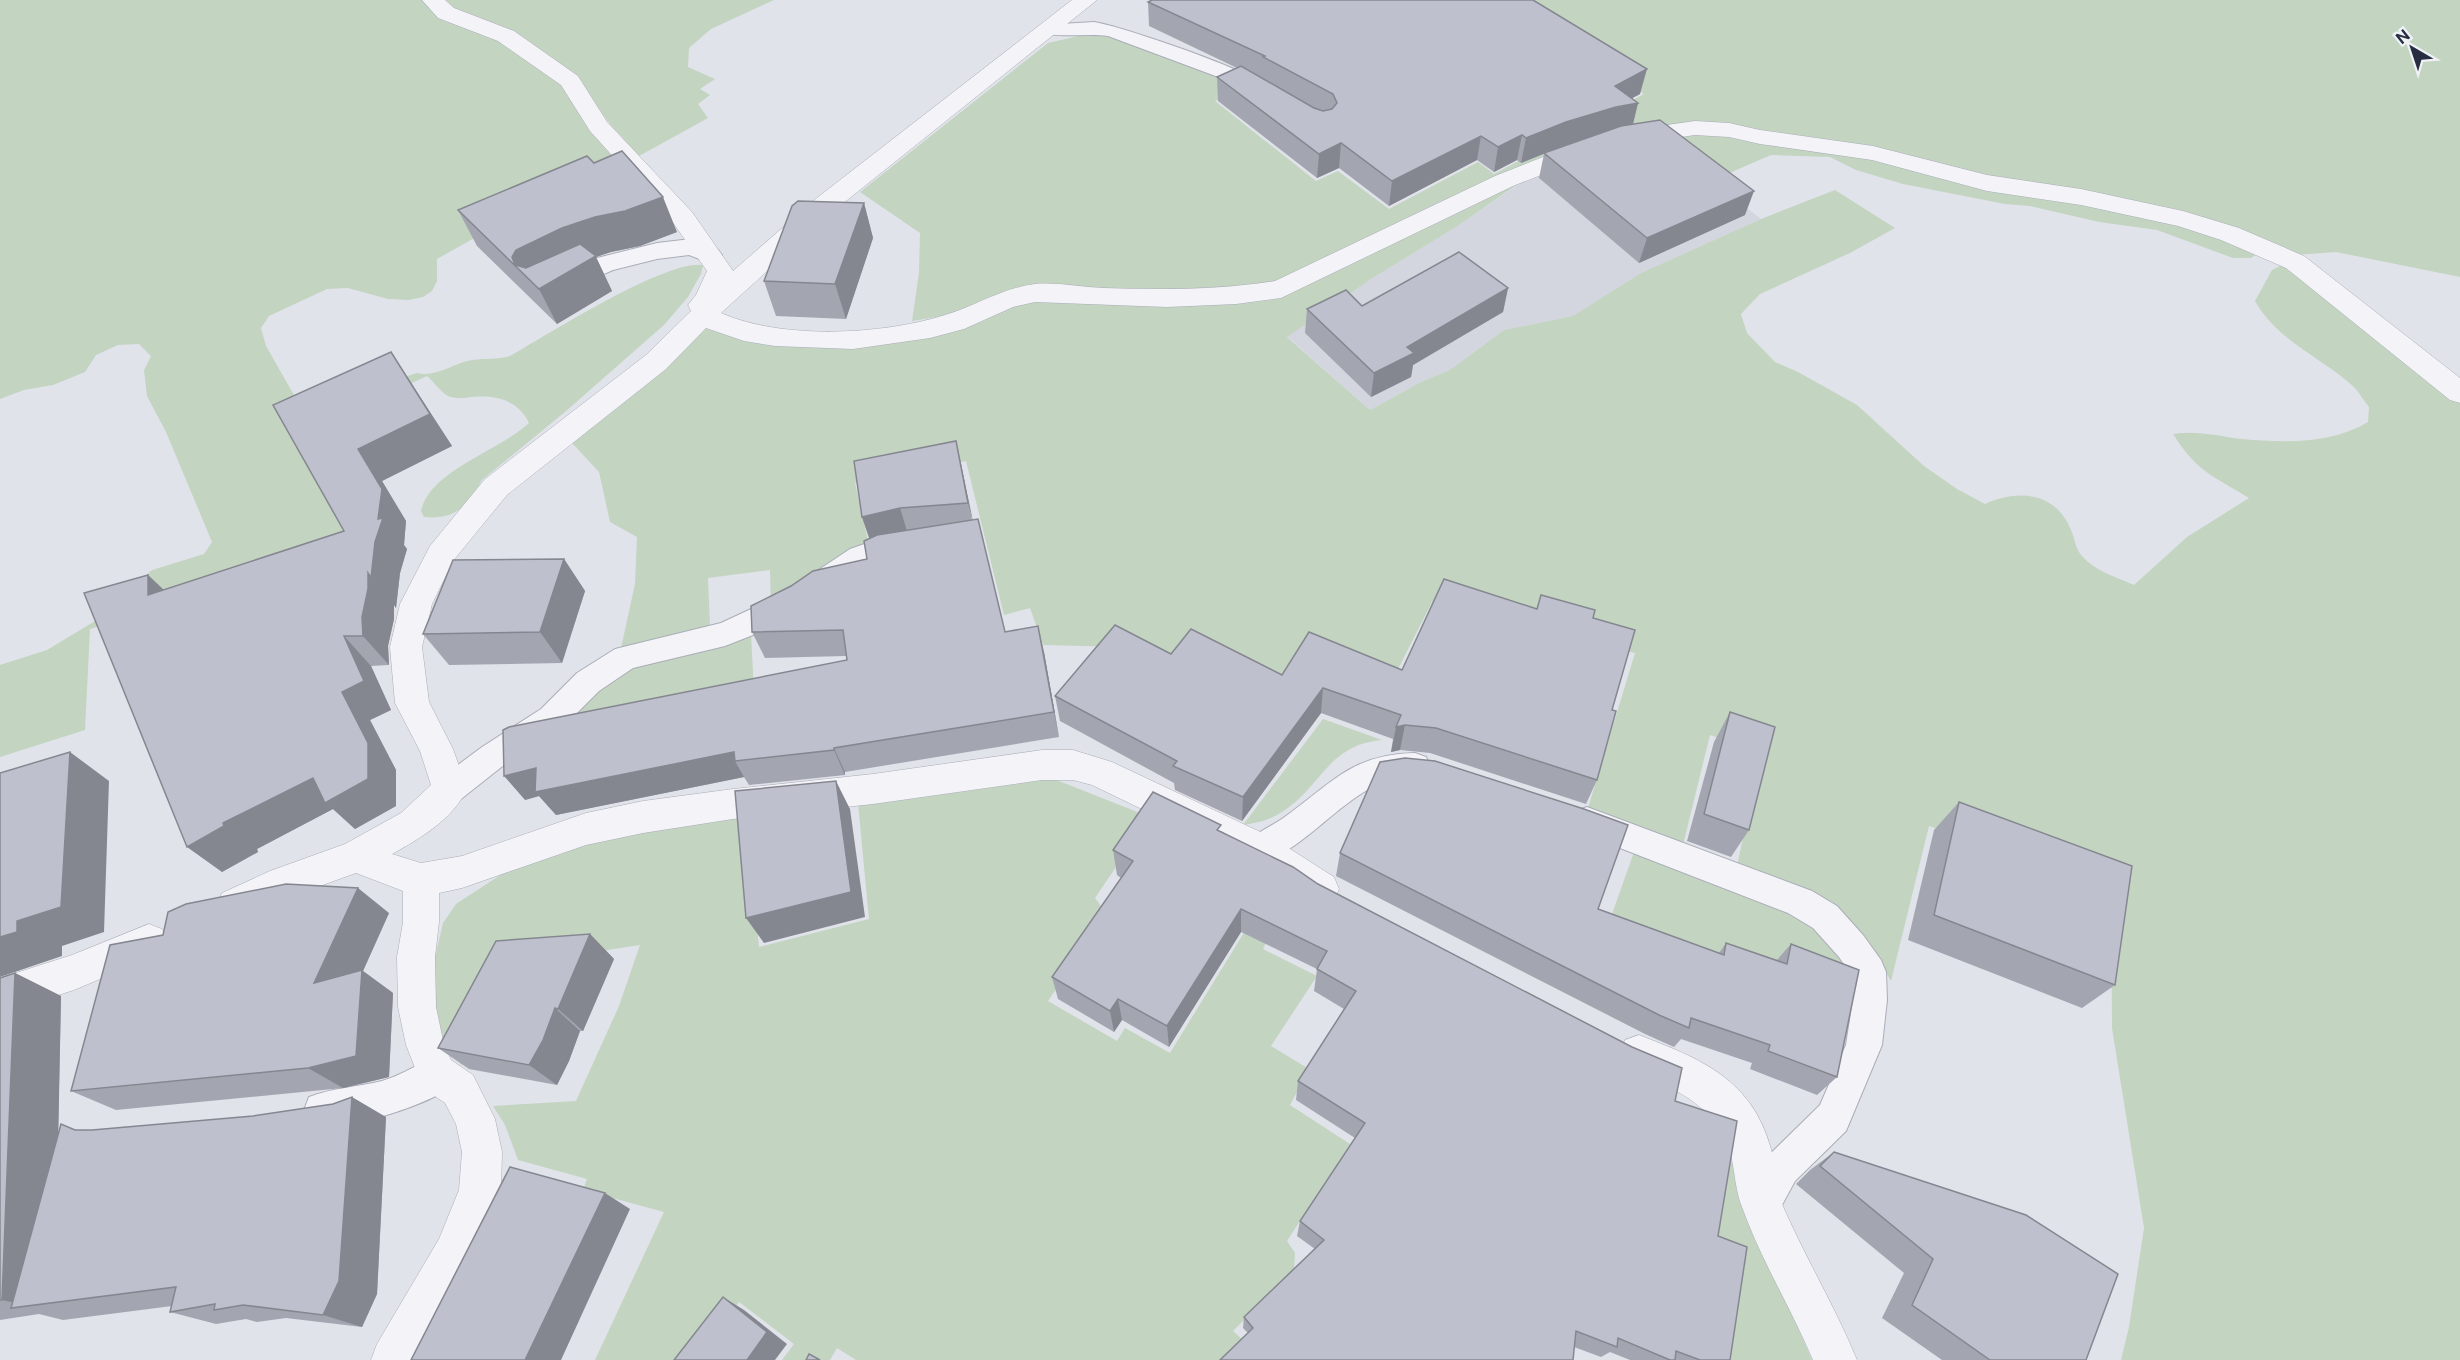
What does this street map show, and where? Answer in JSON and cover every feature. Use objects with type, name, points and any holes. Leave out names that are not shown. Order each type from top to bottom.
[{"type":"street","points":[[208,916],[283,883],[357,856],[414,824],[450,789],[436,749],[412,703],[406,647],[416,604],[441,554],[514,465],[653,354],[707,300],[720,271],[683,219],[598,126],[570,81],[506,36],[446,13],[433,0]]},
{"type":"street","points":[[496,487],[656,362],[776,246],[822,207],[1086,0]]},
{"type":"street","points":[[703,316],[748,333],[842,339],[915,331],[954,322],[1009,298],[1034,293],[1136,298],[1248,295],[1281,289],[1475,195],[1570,154],[1610,141],[1695,128],[1729,130],[1760,137],[1873,153],[1987,183],[2034,188],[2183,219],[2230,234],[2295,262],[2460,393]]},
{"type":"street","points":[[357,856],[391,871],[422,880],[462,872],[586,829],[643,817],[1042,765],[1073,765],[1100,773],[1260,849],[1329,894],[1348,903]]},
{"type":"street","points":[[393,1360],[454,1254],[480,1190],[482,1152],[475,1119],[459,1089],[437,1074],[426,1045],[417,1007],[416,957],[421,922],[422,880]]},
{"type":"street","points":[[0,996],[74,972],[176,930]]},
{"type":"street","points":[[1611,1040],[1682,1071],[1711,1089],[1737,1118],[1750,1146],[1762,1205],[1823,1329],[1835,1360]]},
{"type":"lane","points":[[1050,29],[1094,28],[1112,31],[1236,77],[1279,100]]},
{"type":"lane","points":[[545,293],[588,271],[629,257],[691,247],[710,255]]},
{"type":"lane","points":[[450,789],[493,756],[552,718],[588,682],[625,658],[725,634],[791,603],[860,557],[898,546],[928,543]]},
{"type":"lane","points":[[1260,849],[1287,835],[1329,802],[1347,784],[1370,772],[1400,765],[1440,772]]},
{"type":"lane","points":[[1556,810],[1800,902],[1825,917],[1851,946],[1869,972],[1870,1000],[1864,1045],[1854,1074],[1833,1118],[1782,1168],[1762,1205]]},
{"type":"lane","points":[[290,1115],[333,1109],[400,1094],[417,1088],[437,1074]]},
{"type":"shaded area","points":[[1664,144],[1761,219],[1641,273],[1573,316],[1504,330],[1450,370],[1423,381],[1370,410],[1287,336],[1534,174]]},
{"type":"green space","points":[[0,0],[423,0],[499,38],[562,83],[628,165],[478,236],[437,259],[437,281],[432,291],[423,297],[409,300],[388,299],[348,288],[327,289],[269,316],[261,328],[266,346],[302,409],[417,373],[431,374],[472,360],[510,356],[606,300],[635,286],[686,266],[703,265],[701,274],[688,297],[664,325],[566,411],[482,480],[465,504],[452,513],[444,516],[424,517],[421,511],[427,497],[437,484],[529,423],[519,409],[512,404],[498,398],[451,397],[427,376],[294,438],[366,536],[192,598],[90,629],[85,730],[0,757],[0,665],[47,650],[120,606],[133,587],[152,570],[204,554],[212,542],[166,432],[147,396],[144,370],[151,356],[139,344],[118,345],[96,355],[85,372],[53,385],[24,390],[0,399]]},
{"type":"green space","points":[[442,0],[774,0],[711,29],[689,48],[688,67],[715,79],[700,89],[710,95],[698,104],[708,118],[639,156],[610,124],[576,79],[452,11]]},
{"type":"green space","points":[[1493,0],[2460,0],[2460,277],[2336,252],[2295,255],[2035,185],[1733,127],[1611,137],[1310,269],[1251,290],[1097,291],[912,321],[919,273],[920,233],[860,192],[1048,43],[1087,34],[1104,35],[1245,87],[1215,101],[1316,181],[1338,171],[1389,209],[1478,162],[1494,174],[1644,94]]},
{"type":"green space","points":[[1695,132],[1870,155],[2181,223],[2257,254],[2251,258],[2233,258],[2157,230],[2099,222],[2030,206],[2005,204],[1903,184],[1856,170],[1830,157],[1771,155],[1711,181],[1656,139]]},
{"type":"green space","points":[[1524,180],[1456,227],[1371,279],[1287,337],[1370,410],[1423,381],[1450,370],[1504,330],[1573,316],[1641,273],[1761,219],[1835,190],[1895,228],[1850,253],[1760,294],[1741,314],[1747,333],[1775,362],[1798,372],[1857,405],[1924,466],[1957,489],[1985,504],[2010,496],[2035,497],[2046,501],[2064,517],[2078,550],[2087,561],[2106,573],[2134,585],[2187,537],[2249,498],[2206,472],[2190,457],[2173,434],[2199,433],[2242,439],[2291,441],[2323,438],[2354,429],[2368,422],[2369,407],[2355,388],[2276,328],[2255,301],[2272,270],[2286,263],[2460,401],[2460,1360],[2121,1360],[2129,1327],[2144,1228],[2112,1028],[2111,891],[1929,826],[1891,981],[1878,959],[1737,867],[1760,752],[1710,735],[1682,849],[1588,808],[1635,653],[1522,628],[1432,602],[1389,687],[1277,694],[1163,669],[1124,647],[1043,645],[1030,608],[1004,615],[966,461],[855,483],[869,545],[771,605],[770,570],[708,578],[710,626],[678,636],[621,648],[635,584],[637,537],[610,522],[599,472],[572,443],[705,328],[712,327],[841,346],[1034,297],[1242,301]]},
{"type":"green space","points":[[751,634],[754,692],[560,724],[578,706],[628,670],[668,658],[694,654]]},
{"type":"green space","points":[[1323,719],[1382,740],[1349,750],[1337,758],[1296,802],[1282,812],[1263,821],[1243,825]]},
{"type":"green space","points":[[1054,779],[1150,817],[1095,898],[1107,914],[1048,1001],[1117,1041],[1125,1028],[1170,1053],[1253,918],[1273,927],[1263,949],[1317,976],[1271,1046],[1309,1069],[1290,1105],[1350,1144],[1287,1241],[1295,1253],[1294,1270],[1233,1331],[1242,1339],[1221,1360],[856,1360],[837,1348],[830,1360],[782,1360],[794,1344],[739,1302],[694,1360],[595,1360],[664,1212],[583,1190],[587,1179],[518,1160],[505,1125],[493,1106],[576,1101],[619,1006],[640,945],[517,964],[462,1065],[440,1046],[431,974],[443,923],[456,904],[511,868],[611,836],[729,817],[746,817],[759,947],[869,919],[858,803],[991,783]]},
{"type":"green space","points":[[1634,852],[1802,911],[1821,928],[1847,969],[1764,978],[1606,931]]},
{"type":"green space","points":[[1726,1146],[1779,1283],[1812,1360],[1718,1360],[1709,1245]]},
{"type":"building","points":[[1152,0],[1533,0],[1647,69],[1615,86],[1638,103],[1566,122],[1526,138],[1522,135],[1498,147],[1481,136],[1392,181],[1341,143],[1319,154],[1217,77],[1241,66],[1323,111],[1332,109],[1337,103],[1333,94],[1263,57],[1265,56],[1148,2]]},
{"type":"building","points":[[1660,120],[1754,191],[1647,238],[1544,153],[1621,126]]},
{"type":"building","points":[[622,151],[663,197],[625,211],[595,217],[562,228],[516,250],[512,257],[515,265],[526,268],[580,244],[596,256],[539,289],[458,210],[587,156],[594,163]]},
{"type":"building","points":[[798,201],[864,203],[835,284],[764,281],[792,206]]},
{"type":"building","points":[[1459,252],[1508,288],[1407,347],[1414,353],[1374,373],[1307,309],[1346,290],[1362,306]]},
{"type":"building","points":[[391,352],[430,414],[358,449],[382,489],[378,519],[383,518],[375,542],[371,578],[368,573],[368,589],[362,617],[363,636],[344,636],[364,681],[342,692],[368,743],[368,779],[325,803],[313,778],[223,823],[224,826],[187,847],[84,593],[148,575],[148,595],[344,531],[273,405]]},
{"type":"building","points":[[956,441],[968,503],[900,508],[862,517],[854,461]]},
{"type":"building","points":[[978,519],[1005,632],[1038,626],[1054,712],[834,748],[834,750],[735,761],[734,752],[535,792],[536,768],[504,776],[503,730],[509,727],[847,660],[843,630],[752,632],[751,606],[791,586],[813,571],[867,559],[864,541],[877,535]]},
{"type":"building","points":[[564,559],[540,632],[423,634],[453,560]]},
{"type":"building","points":[[1444,579],[1537,609],[1541,595],[1595,610],[1593,618],[1635,630],[1612,710],[1616,711],[1597,780],[1436,728],[1405,725],[1396,727],[1401,715],[1323,688],[1243,797],[1173,766],[1177,761],[1055,696],[1115,625],[1171,654],[1191,629],[1282,675],[1309,632],[1402,670]]},
{"type":"building","points":[[1730,712],[1775,727],[1749,830],[1704,814]]},
{"type":"building","points":[[70,752],[61,907],[17,921],[17,932],[0,937],[0,773]]},
{"type":"building","points":[[1405,758],[1435,761],[1628,825],[1598,909],[1724,955],[1726,943],[1787,964],[1791,944],[1859,970],[1837,1077],[1768,1051],[1770,1045],[1691,1018],[1689,1028],[1659,1015],[1340,853],[1380,762]]},
{"type":"building","points":[[836,781],[851,892],[746,918],[735,791]]},
{"type":"building","points":[[1153,792],[1221,825],[1217,830],[1293,867],[1318,884],[1632,1047],[1682,1068],[1675,1101],[1737,1121],[1718,1236],[1747,1247],[1730,1360],[1700,1360],[1676,1351],[1675,1360],[1670,1360],[1618,1338],[1617,1347],[1576,1331],[1573,1360],[1220,1360],[1253,1328],[1244,1317],[1324,1240],[1300,1221],[1365,1123],[1298,1081],[1356,991],[1317,969],[1327,951],[1241,909],[1167,1026],[1118,999],[1110,1011],[1052,977],[1133,861],[1113,850]]},
{"type":"building","points":[[1959,802],[2132,866],[2115,985],[1934,915]]},
{"type":"building","points":[[286,884],[358,888],[314,983],[362,970],[356,1056],[308,1068],[71,1091],[110,945],[163,935],[168,912],[186,904]]},
{"type":"building","points":[[590,934],[558,1009],[555,1008],[543,1040],[529,1065],[438,1048],[496,941]]},
{"type":"building","points":[[15,973],[2,1300],[0,1300],[0,978]]},
{"type":"building","points":[[352,1097],[339,1281],[323,1315],[243,1305],[214,1310],[215,1304],[170,1312],[176,1287],[11,1308],[61,1124],[75,1130],[92,1130],[253,1116],[333,1104]]},
{"type":"building","points":[[1834,1152],[2026,1215],[2118,1274],[2086,1360],[1990,1360],[1912,1305],[1933,1259],[1820,1166]]},
{"type":"building","points":[[510,1167],[605,1193],[525,1360],[411,1360]]},
{"type":"building","points":[[723,1297],[767,1332],[747,1360],[674,1360]]},
{"type":"building","points":[[809,1354],[820,1360],[806,1360]]}]
